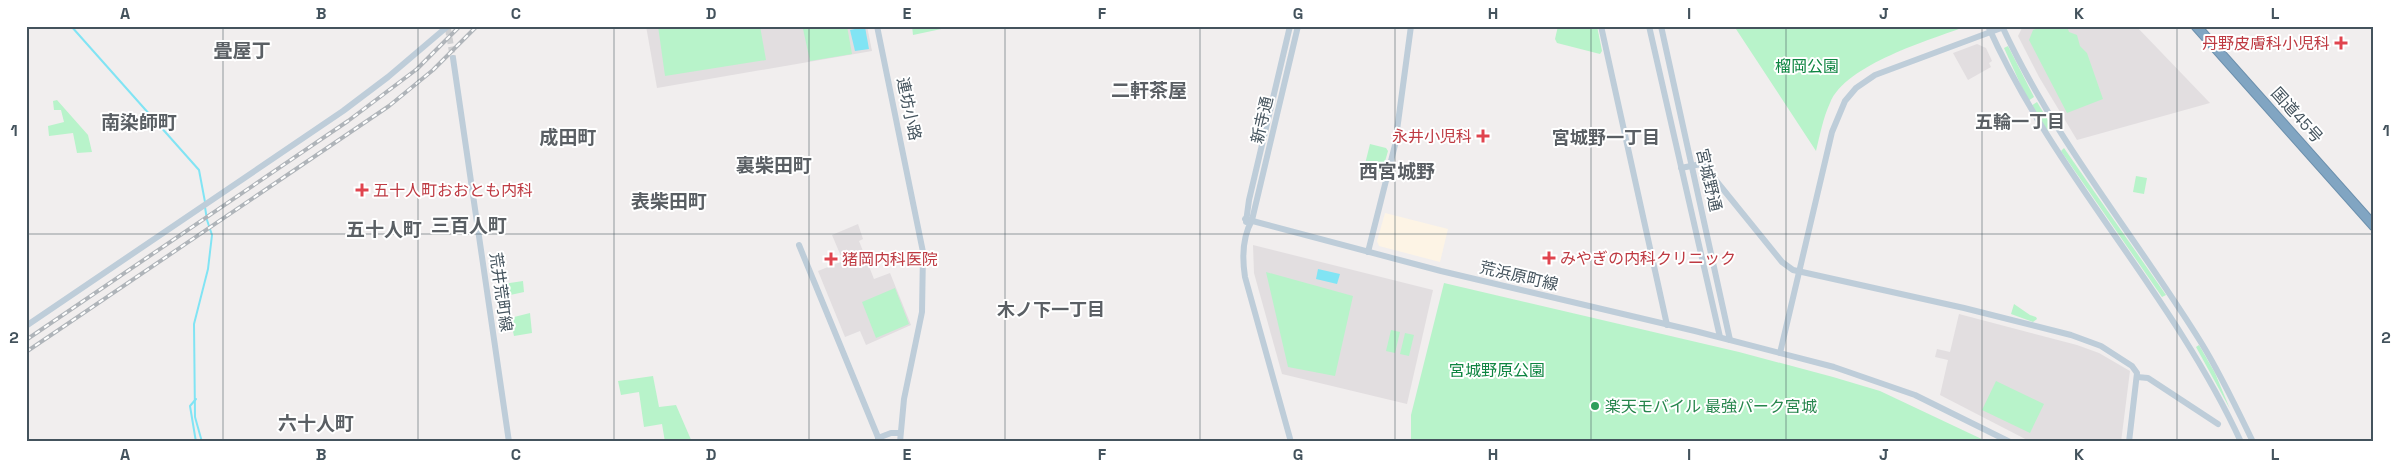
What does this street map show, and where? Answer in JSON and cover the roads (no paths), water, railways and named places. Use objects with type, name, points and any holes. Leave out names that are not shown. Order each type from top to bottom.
[{"type":"highway","name":"国道45号","points":[[2196,26],[2374,226]]},
{"type":"street","name":"連坊小路","points":[[877,26],[914,198],[923,252],[924,289],[917,345],[904,399],[900,442]]},
{"type":"street","name":"新寺通","points":[[1245,218],[1290,26]]},
{"type":"street","name":"新寺通","points":[[1252,220],[1298,26]]},
{"type":"street","points":[[1368,252],[1395,145],[1411,26]]},
{"type":"street","points":[[1600,26],[1667,325]]},
{"type":"street","name":"宮城野通","points":[[1649,26],[1720,337]]},
{"type":"street","name":"宮城野通","points":[[1661,26],[1730,340]]},
{"type":"street","points":[[26,326],[361,98],[448,27]]},
{"type":"street","points":[[1780,353],[1838,112],[1850,95],[1865,81],[1882,71],[1989,29],[2003,27],[2033,88],[2067,145],[2202,345],[2253,442]]},
{"type":"street","points":[[1989,29],[2021,94],[2045,135],[2183,335],[2209,379],[2241,442]]},
{"type":"street","name":"荒井荒町線","points":[[452,58],[509,442]]},
{"type":"street","points":[[1681,168],[1701,164],[1705,167],[1782,262],[1798,272],[1964,308],[2071,335],[2101,346],[2132,366],[2137,377],[2129,442]]},
{"type":"street","name":"荒浜原町線","points":[[1245,218],[1368,252],[1720,337],[1834,367],[1898,388],[2010,442]]},
{"type":"street","points":[[1245,218],[1248,228]]},
{"type":"street","points":[[1252,220],[1248,228],[1243,254],[1245,277],[1291,442]]},
{"type":"street","points":[[799,245],[879,440],[891,433],[900,434]]},
{"type":"street","points":[[2137,377],[2148,378],[2179,401],[2218,424]]},
{"type":"water","points":[[865,27],[869,49],[855,51],[850,30]]},
{"type":"water","points":[[1318,269],[1340,274],[1337,284],[1316,279]]},
{"type":"waterway","points":[[71,26],[199,170],[205,202]]},
{"type":"waterway","points":[[202,442],[195,417],[194,324],[208,269],[212,235],[205,207]]},
{"type":"waterway","points":[[196,399],[190,406],[196,442]]},
{"type":"tunnel","points":[[448,29],[453,58]]},
{"type":"railway","points":[[26,340],[348,121],[417,69],[460,26]]},
{"type":"railway","points":[[26,352],[389,106],[433,70],[477,26]]},
{"type":"place","name":"丹野皮膚科小児科","points":[[2341,43]]},
{"type":"place","name":"永井小児科","points":[[1483,136]]},
{"type":"place","name":"五十人町おおとも内科","points":[[362,190]]},
{"type":"place","name":"みやぎの内科クリニック","points":[[1549,258]]},
{"type":"place","name":"猪岡内科医院","points":[[831,259]]},
{"type":"place","name":"楽天モバイル 最強パーク宮城","points":[[1595,406]]},
{"type":"district","name":"畳屋丁","points":[[242,50]]},
{"type":"district","name":"二軒茶屋","points":[[1149,90]]},
{"type":"district","name":"五輪一丁目","points":[[2020,121]]},
{"type":"district","name":"南染師町","points":[[139,122]]},
{"type":"district","name":"成田町","points":[[568,137]]},
{"type":"district","name":"宮城野一丁目","points":[[1606,137]]},
{"type":"district","name":"裏柴田町","points":[[774,165]]},
{"type":"district","name":"西宮城野","points":[[1397,171]]},
{"type":"district","name":"表柴田町","points":[[669,201]]},
{"type":"district","name":"三百人町","points":[[469,225]]},
{"type":"district","name":"五十人町","points":[[384,229]]},
{"type":"district","name":"木ノ下一丁目","points":[[1051,309]]},
{"type":"district","name":"六十人町","points":[[316,423]]},
{"type":"park label","name":"榴岡公園","points":[[1807,66]]},
{"type":"park label","name":"宮城野原公園","points":[[1497,370]]}]
